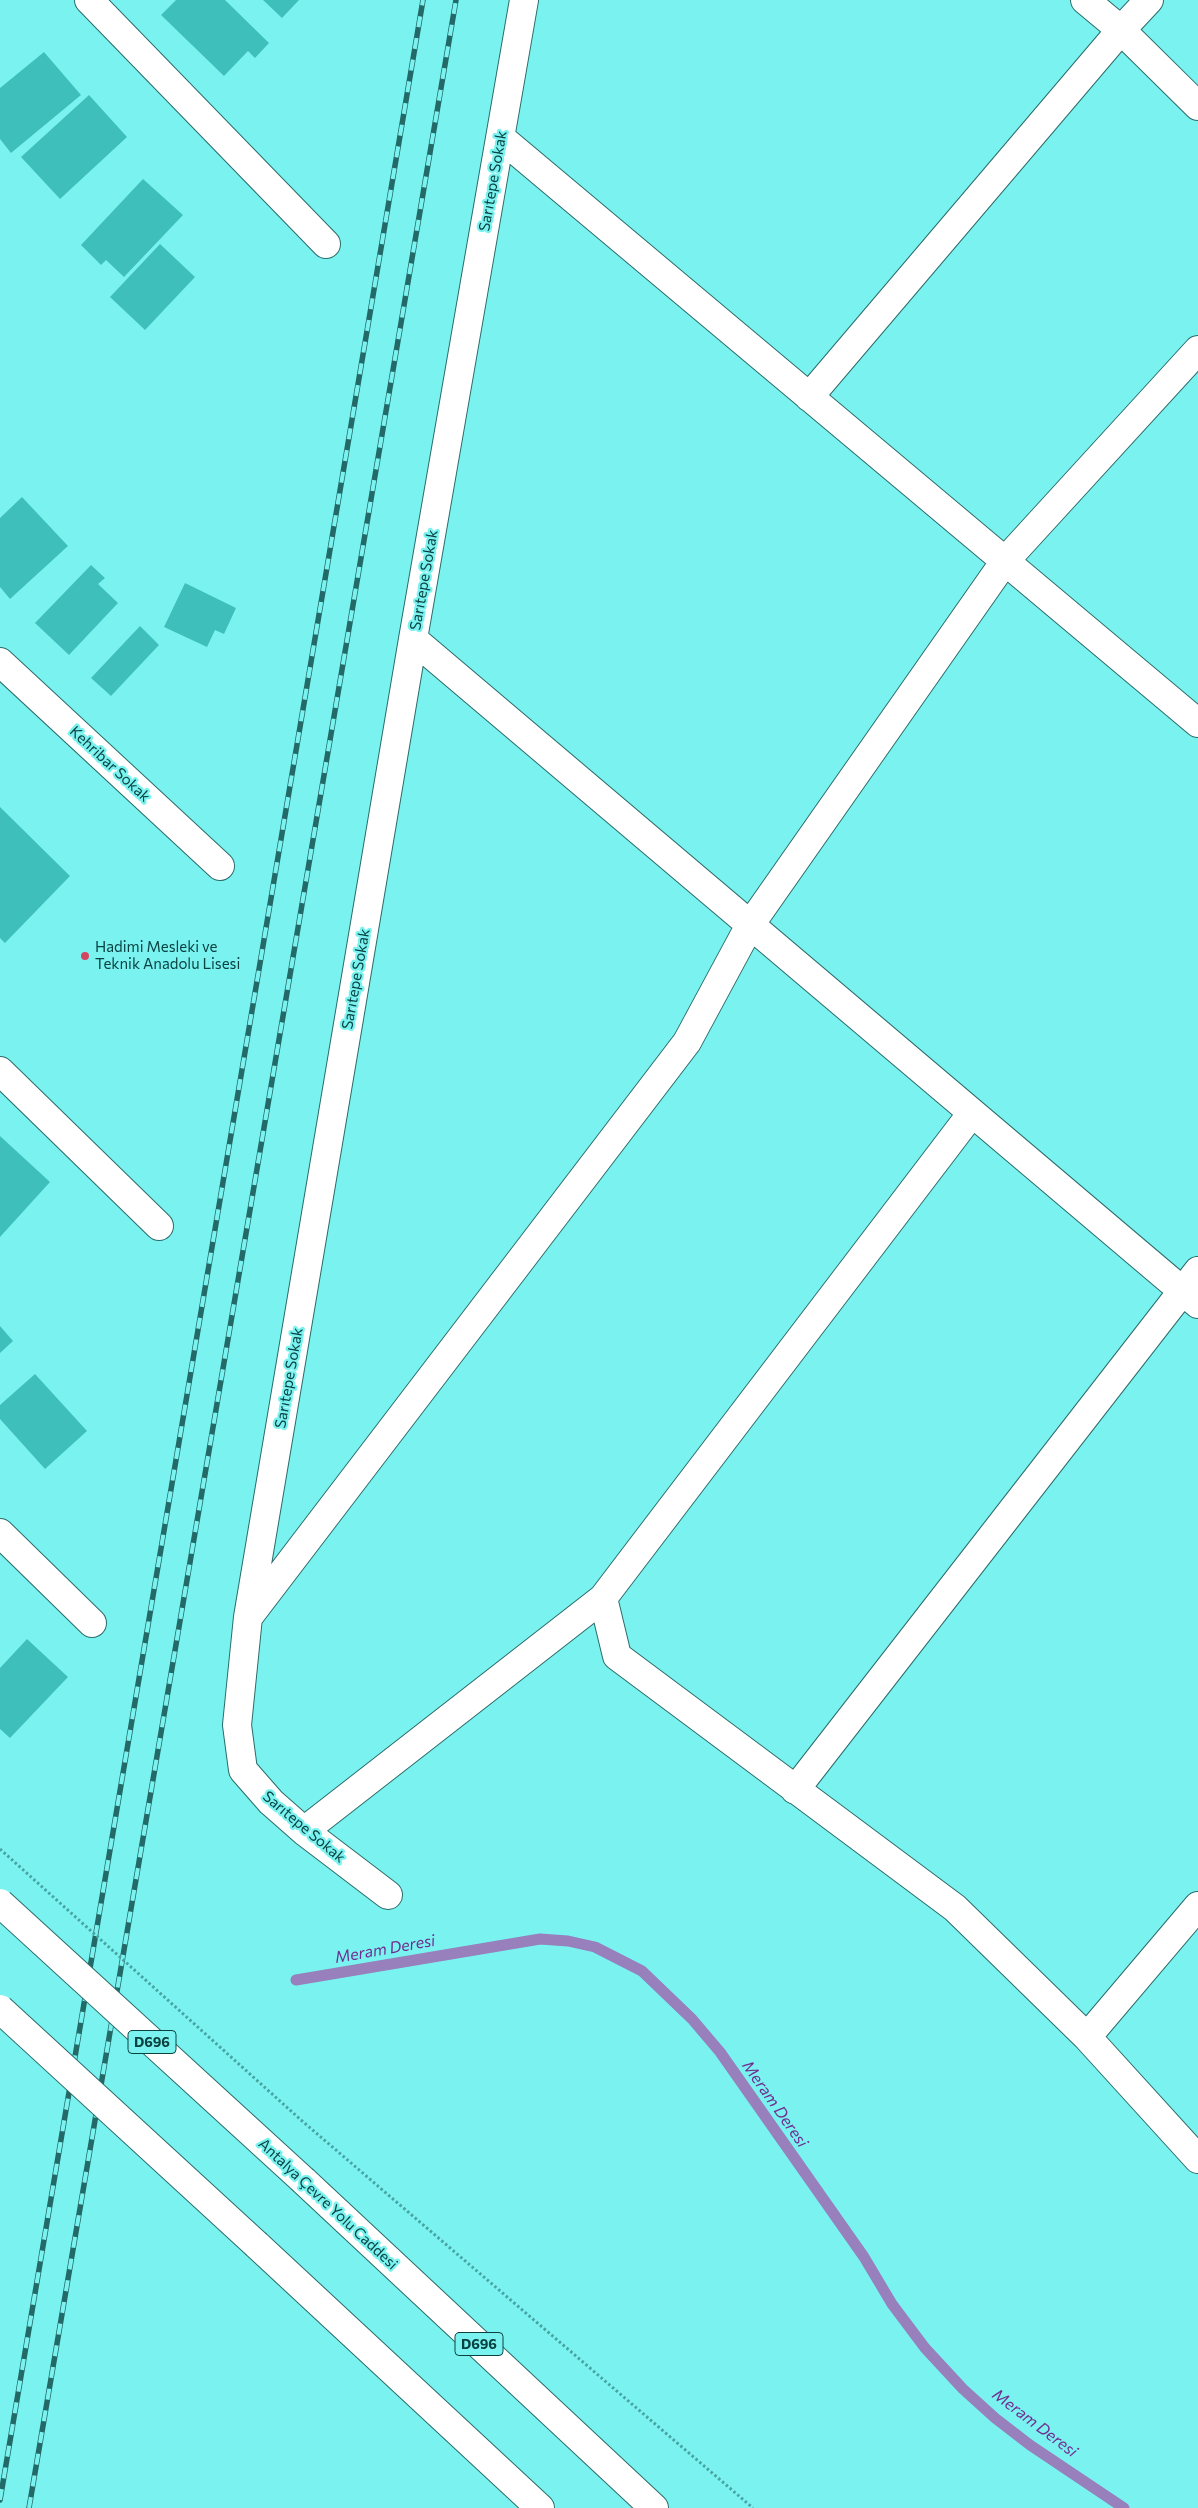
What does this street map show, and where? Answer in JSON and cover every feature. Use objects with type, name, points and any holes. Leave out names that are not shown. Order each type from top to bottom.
[{"type":"main road","points":[[89,0],[326,244]]},
{"type":"main road","name":"Sarıtepe Sokak","points":[[388,1894],[304,1831],[271,1802],[243,1770],[237,1724],[248,1618],[413,639],[524,0]]},
{"type":"main road","points":[[1085,0],[1121,30],[1198,106]]},
{"type":"main road","points":[[809,397],[1121,30],[1149,0]]},
{"type":"main road","points":[[501,138],[1198,723]]},
{"type":"main road","points":[[248,1618],[687,1042],[750,925],[1005,562],[1198,350]]},
{"type":"main road","points":[[413,639],[972,1113],[1193,1289],[795,1790]]},
{"type":"main road","name":"Kehribar Sokak","points":[[0,662],[220,866]]},
{"type":"main road","points":[[0,1071],[159,1226]]},
{"type":"main road","points":[[304,1831],[603,1598],[972,1113]]},
{"type":"main road","points":[[0,1533],[92,1623]]},
{"type":"main road","points":[[603,1598],[617,1656],[955,1908],[1087,2037],[1198,2159]]},
{"type":"main road","name":"Antalya Çevre Yolu Caddesi","points":[[0,1903],[304,2181],[654,2508]]},
{"type":"main road","points":[[1087,2037],[1198,1906]]},
{"type":"main road","points":[[0,2009],[540,2508]]},
{"type":"path","points":[[0,1849],[301,2120],[753,2508]]},
{"type":"building","points":[[176,0],[225,0],[269,43],[255,58],[248,51],[224,76],[161,15]]},
{"type":"building","points":[[263,0],[299,0],[282,18]]},
{"type":"building","points":[[44,52],[81,95],[11,153],[0,139],[0,88]]},
{"type":"building","points":[[89,95],[127,137],[60,199],[21,157]]},
{"type":"building","points":[[143,179],[183,215],[124,277],[106,260],[101,265],[81,245]]},
{"type":"building","points":[[160,244],[195,277],[145,330],[110,297]]},
{"type":"building","points":[[22,497],[68,546],[10,599],[0,587],[0,518]]},
{"type":"building","points":[[91,565],[105,578],[98,584],[118,603],[69,655],[35,623]]},
{"type":"building","points":[[185,583],[236,608],[224,634],[215,630],[207,647],[164,627]]},
{"type":"building","points":[[140,626],[159,645],[111,696],[91,678]]},
{"type":"building","points":[[0,807],[70,876],[5,943],[0,938]]},
{"type":"building","points":[[0,1136],[50,1182],[0,1237]]},
{"type":"building","points":[[0,1326],[13,1341],[0,1353]]},
{"type":"building","points":[[35,1374],[87,1431],[45,1469],[0,1419],[0,1405]]},
{"type":"building","points":[[27,1639],[68,1677],[10,1738],[0,1729],[0,1668]]},
{"type":"waterway","name":"Meram Deresi","points":[[296,1980],[540,1939],[568,1941],[595,1947],[642,1971],[692,2019],[720,2052],[864,2257],[892,2304],[925,2348],[963,2389],[995,2418],[1030,2445],[1124,2508]]},
{"type":"railway","points":[[0,2500],[423,0]]},
{"type":"railway","points":[[29,2508],[456,0]]},
{"type":"place","name":"Hadimi Mesleki ve Teknik Anadolu Lisesi","points":[[85,956]]}]
